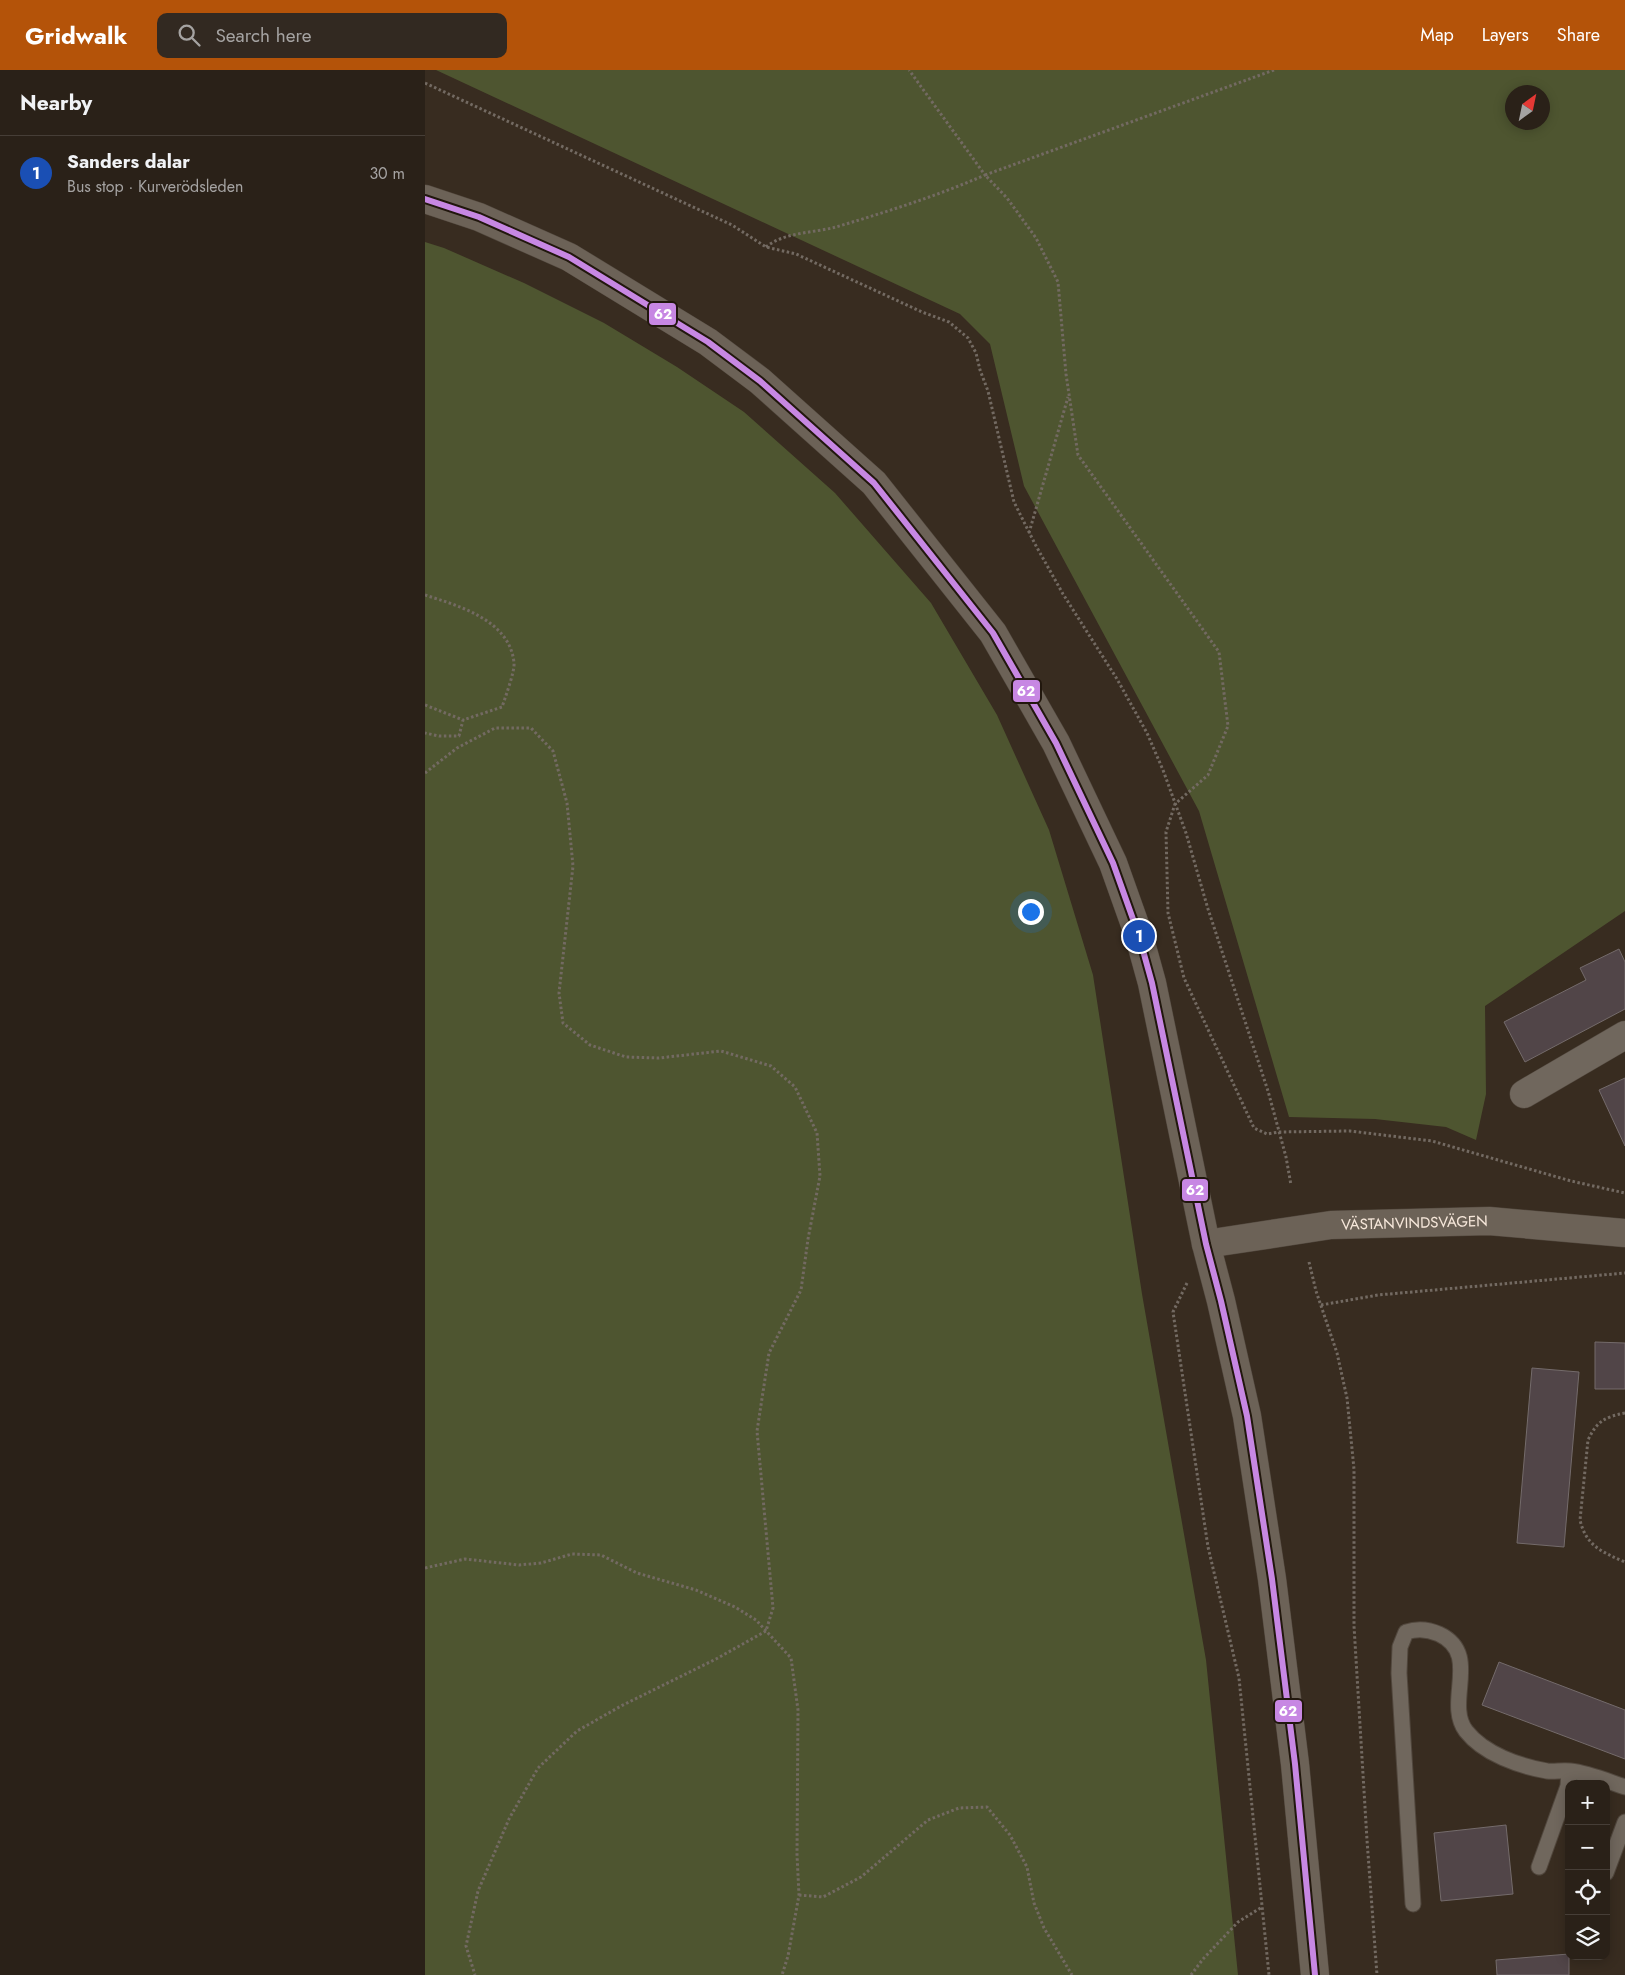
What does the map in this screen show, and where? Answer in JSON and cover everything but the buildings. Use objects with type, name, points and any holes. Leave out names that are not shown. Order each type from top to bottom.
[{"type":"main road","points":[[425,199],[479,217],[569,257],[709,342],[760,381],[874,483],[993,633],[1060,752],[1113,864],[1139,936],[1152,984],[1206,1244],[1247,1416],[1272,1579],[1295,1764],[1315,1975]]},
{"type":"main road","name":"VÄSTANVINDSVÄGEN","points":[[1206,1244],[1341,1225],[1489,1221],[1625,1233]]},
{"type":"street","points":[[1525,1094],[1625,1035]]},
{"type":"lane","points":[[1413,1904],[1399,1672],[1400,1647],[1406,1632],[1415,1629],[1430,1630],[1443,1636],[1457,1650],[1461,1656],[1459,1716],[1465,1730],[1488,1750],[1521,1765],[1548,1771],[1569,1771],[1625,1787]]},
{"type":"lane","points":[[1539,1867],[1568,1786],[1569,1771]]},
{"type":"lane","points":[[1607,1870],[1625,1822]]},
{"type":"path","points":[[909,70],[985,175],[1007,198],[1036,238],[1058,282],[1069,394],[1078,455],[1219,652],[1228,726],[1208,775],[1175,804],[1166,832],[1168,913],[1184,978],[1254,1128],[1267,1134],[1279,1132],[1350,1132],[1432,1142],[1571,1181],[1625,1193]]},
{"type":"path","points":[[766,247],[774,240],[833,228],[959,187],[985,175],[1274,70]]},
{"type":"path","points":[[425,83],[732,225],[766,247],[796,254],[922,312],[949,322],[968,338],[976,353],[980,370],[989,391],[1014,502],[1063,594],[1117,679],[1147,733],[1175,804],[1279,1132],[1291,1185]]},
{"type":"path","points":[[1029,533],[1069,394]]},
{"type":"path","points":[[425,595],[459,606],[491,625],[505,636],[515,664],[502,707],[463,720],[425,705]]},
{"type":"path","points":[[425,733],[439,736],[459,736],[463,720]]},
{"type":"path","points":[[425,773],[457,748],[495,728],[531,728],[553,751],[567,803],[573,866],[559,993],[563,1023],[590,1045],[626,1057],[659,1058],[721,1051],[771,1066],[795,1087],[817,1133],[820,1176],[801,1290],[769,1353],[757,1431],[773,1608],[766,1631],[716,1659],[621,1706],[577,1731],[538,1768],[509,1819],[478,1891],[466,1946],[475,1975]]},
{"type":"path","points":[[1163,914],[1168,913]]},
{"type":"path","points":[[1206,1244],[1173,1312],[1209,1547],[1239,1678],[1269,1975]]},
{"type":"path","points":[[1309,1262],[1337,1353],[1347,1398],[1354,1469],[1354,1626],[1377,1975]]},
{"type":"path","points":[[1321,1305],[1346,1299],[1378,1295],[1625,1273]]},
{"type":"path","points":[[1625,1413],[1602,1420],[1593,1429],[1588,1440],[1580,1520],[1589,1542],[1599,1550],[1625,1562]]},
{"type":"path","points":[[425,1568],[465,1559],[519,1566],[541,1563],[572,1554],[601,1555],[637,1573],[696,1590],[735,1607],[756,1620],[791,1658],[797,1710],[797,1855],[799,1895],[788,1956],[782,1975]]},
{"type":"path","points":[[799,1895],[823,1897],[861,1877],[929,1820],[959,1808],[987,1808],[1010,1835],[1027,1867],[1034,1903],[1044,1928],[1073,1975]]},
{"type":"path","points":[[1191,1975],[1203,1959],[1238,1922],[1262,1907]]},
{"type":"green space","points":[[436,70],[1625,70],[1625,911],[1485,1006],[1486,1094],[1476,1140],[1446,1127],[1375,1119],[1289,1117],[1199,811],[1024,486],[990,344],[960,314]]},
{"type":"green space","points":[[425,242],[444,248],[524,283],[604,323],[677,367],[744,412],[835,493],[931,603],[997,715],[1049,830],[1093,975],[1142,1294],[1206,1660],[1238,1975],[425,1975]]},
{"type":"transit line","name":"62","points":[[425,199],[479,217],[569,257],[708,342],[760,381],[874,483],[993,633],[1056,743],[1113,863],[1139,936],[1152,983],[1206,1244],[1247,1416],[1272,1579],[1295,1764],[1315,1975]]},
{"type":"place","name":"Sanders dalar","points":[[1139,936]]}]
